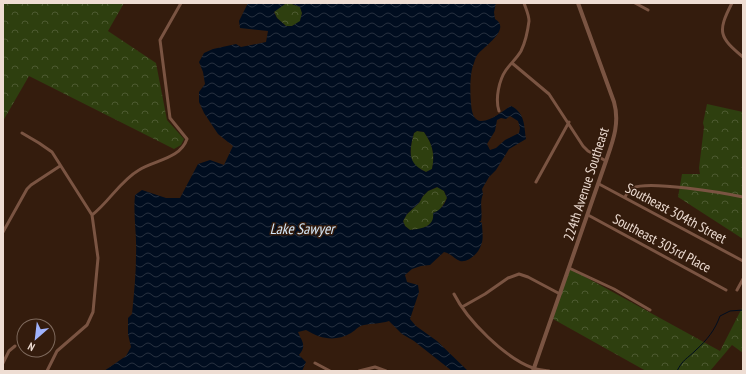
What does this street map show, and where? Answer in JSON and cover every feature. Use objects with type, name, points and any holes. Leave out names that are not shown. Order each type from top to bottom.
[{"type":"street","points":[[92,215],[100,209],[109,198],[138,170],[177,153],[186,143],[187,139],[170,118],[160,40],[181,3]]},
{"type":"street","points":[[499,111],[499,86],[503,74],[521,51],[529,21],[524,3]]},
{"type":"street","name":"224th Avenue Southeast","points":[[533,370],[616,132],[616,110],[610,89],[578,3]]},
{"type":"street","points":[[635,3],[648,10]]},
{"type":"street","points":[[732,3],[722,24],[723,31],[727,44],[743,57]]},
{"type":"street","points":[[512,62],[549,94],[569,122],[583,146],[588,151],[606,161]]},
{"type":"street","points":[[536,182],[569,122]]},
{"type":"street","points":[[22,133],[52,152],[92,215],[98,258],[93,312],[87,325],[57,351],[47,371]]},
{"type":"street","points":[[3,232],[27,189],[60,166]]},
{"type":"street","name":"Southeast 304th Street","points":[[599,184],[743,261]]},
{"type":"street","points":[[625,197],[628,192],[634,188],[647,185],[743,197]]},
{"type":"street","name":"Southeast 303rd Place","points":[[588,215],[726,290]]},
{"type":"street","points":[[569,268],[650,310]]},
{"type":"street","points":[[462,307],[486,294],[508,278],[519,274],[528,277],[560,294]]},
{"type":"street","points":[[737,290],[743,279]]},
{"type":"street","points":[[454,294],[470,319],[482,332],[508,354],[533,370],[549,371]]},
{"type":"street","points":[[3,363],[9,352],[15,346]]},
{"type":"street","points":[[315,362],[330,371]]},
{"type":"street","points":[[359,371],[375,367],[386,371]]},
{"type":"green space","points":[[3,3],[124,3],[108,31],[156,63],[167,120],[184,139],[181,145],[174,149],[29,76],[3,121]]},
{"type":"green space","points":[[285,4],[292,4],[300,7],[302,13],[300,22],[292,26],[286,26],[277,18],[274,11]]},
{"type":"green space","points":[[707,104],[743,112],[743,239],[678,197],[682,174],[700,174],[699,168],[704,127],[703,123]]},
{"type":"green space","points":[[417,131],[424,132],[432,150],[432,169],[426,172],[412,161],[411,147],[414,133]]},
{"type":"green space","points":[[438,187],[444,191],[447,198],[432,223],[422,229],[410,230],[405,226],[403,221],[407,214],[419,203],[428,191]]},
{"type":"green space","points":[[569,268],[720,351],[743,306],[743,353],[732,345],[710,371],[646,371],[553,319]]},
{"type":"water","name":"Lake Sawyer","points":[[248,3],[496,3],[494,12],[495,19],[499,23],[500,28],[495,38],[478,54],[472,68],[470,93],[472,111],[475,118],[479,121],[484,121],[496,116],[511,106],[519,112],[523,120],[526,139],[509,149],[482,189],[481,221],[479,221],[482,223],[483,234],[480,248],[476,254],[470,259],[460,261],[444,252],[430,265],[412,269],[405,275],[407,282],[418,285],[419,292],[410,319],[416,326],[437,341],[468,371],[452,371],[414,341],[402,334],[389,321],[367,324],[339,338],[317,336],[306,330],[298,332],[303,346],[303,349],[299,355],[306,362],[302,371],[104,371],[126,356],[131,347],[128,334],[128,318],[132,314],[135,277],[135,195],[142,190],[166,198],[180,198],[198,164],[210,160],[224,165],[233,146],[218,134],[204,113],[199,102],[199,92],[205,84],[203,72],[199,62],[204,53],[213,49],[236,44],[241,47],[266,42],[268,31],[240,28],[239,21]],"holes":[[[285,4],[292,4],[300,7],[302,13],[300,21],[292,26],[286,26],[277,18],[274,12]],[[510,116],[518,121],[520,128],[519,133],[505,140],[496,148],[490,150],[487,144],[495,131],[497,120],[501,118],[506,119]],[[417,131],[424,132],[431,145],[433,154],[432,169],[426,172],[415,165],[411,156],[411,146],[414,133]],[[437,187],[444,191],[447,198],[445,203],[433,213],[433,218],[430,224],[423,228],[410,230],[405,226],[403,221],[407,214],[419,203],[428,191]]]},
{"type":"waterway","points":[[677,371],[683,361],[707,339],[716,326],[720,316],[730,311],[743,310]]}]
